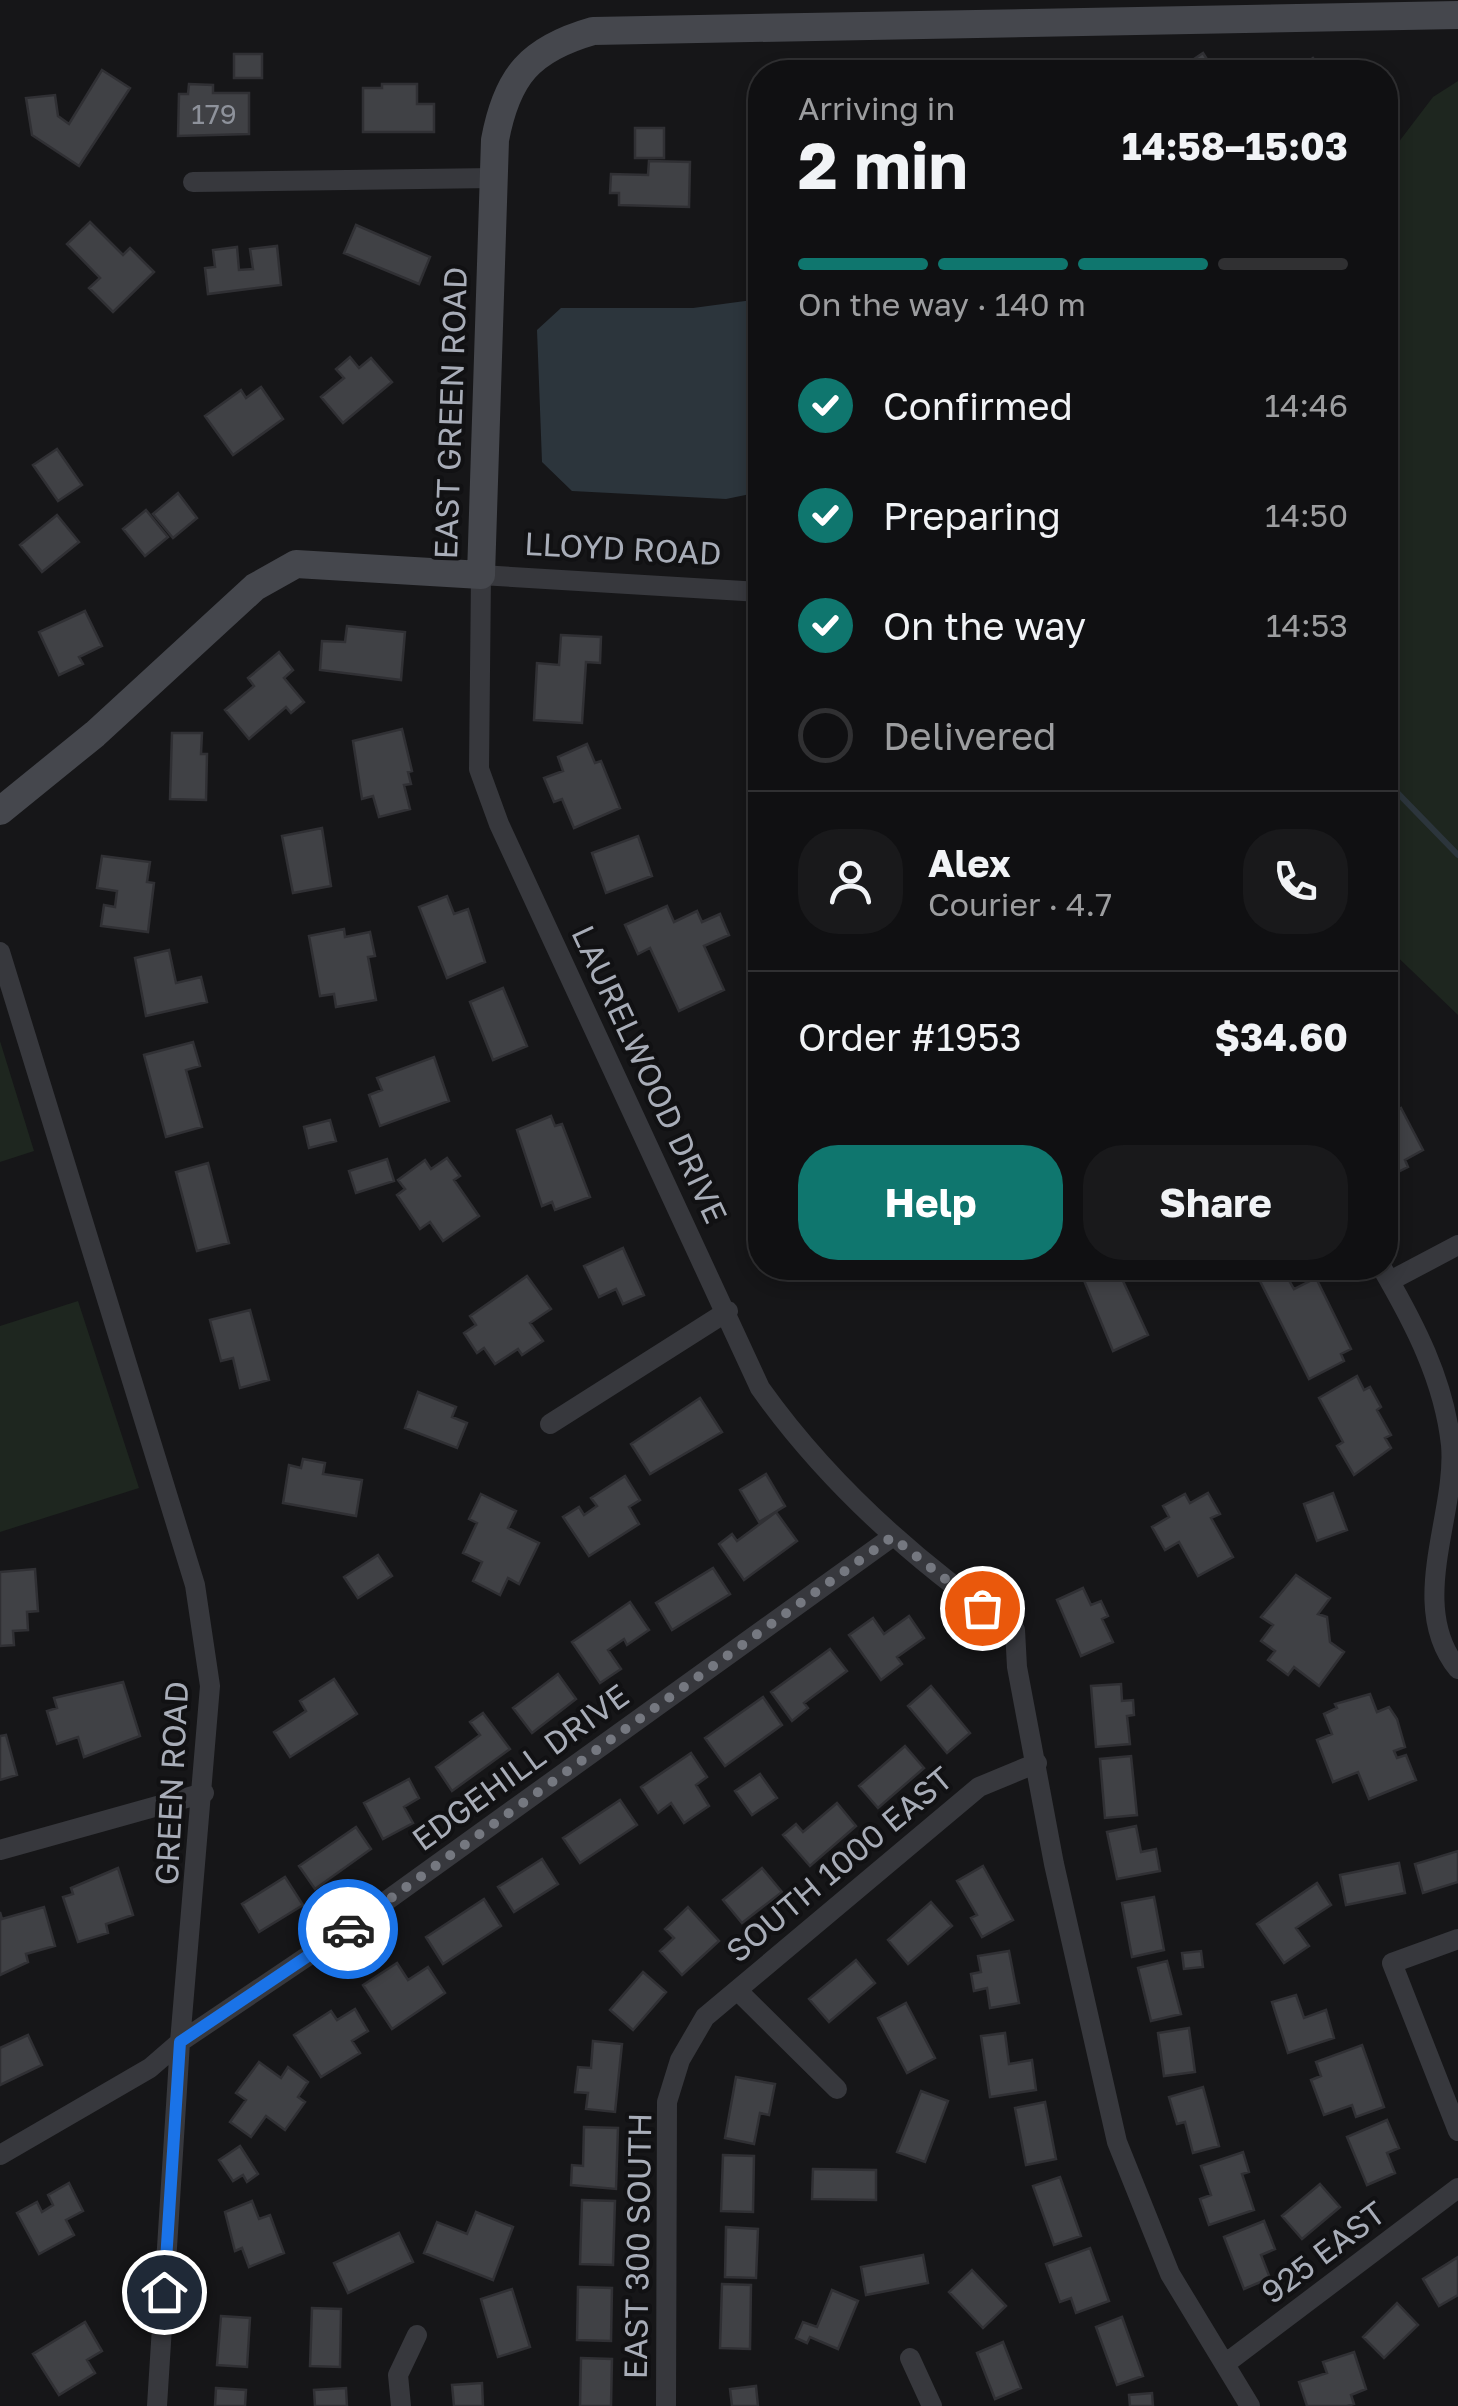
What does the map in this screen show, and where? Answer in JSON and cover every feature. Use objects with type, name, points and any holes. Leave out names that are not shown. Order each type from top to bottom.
[{"type":"street","name":"EAST GREEN ROAD","points":[[0,811],[95,734],[256,587],[296,564],[481,575],[494,178],[503,99],[535,57],[563,40],[594,30],[1458,14]]},
{"type":"street","points":[[193,182],[494,178]]},
{"type":"street","name":"LLOYD ROAD","points":[[481,575],[748,591]]},
{"type":"street","name":"LAURELWOOD DRIVE","points":[[481,575],[479,769],[499,824],[728,1311],[760,1388],[796,1438],[892,1537],[1015,1630],[1018,1667],[1054,1864],[1117,2142],[1170,2274],[1250,2406]]},
{"type":"street","name":"GREEN ROAD","points":[[0,952],[195,1584],[210,1686],[204,1793],[180,2042],[156,2406]]},
{"type":"street","points":[[1398,1269],[1458,1245]]},
{"type":"street","points":[[1389,1280],[1434,1365],[1451,1446],[1447,1504],[1434,1564],[1438,1619],[1458,1668]]},
{"type":"street","points":[[550,1424],[728,1311]]},
{"type":"street","name":"EDGEHILL DRIVE","points":[[0,2155],[130,2082],[180,2042],[339,1936],[892,1537]]},
{"type":"street","name":"SOUTH 1000 EAST","points":[[736,1990],[978,1786],[1036,1762]]},
{"type":"street","points":[[0,1850],[204,1793]]},
{"type":"street","points":[[1458,1939],[1392,1963],[1458,2131]]},
{"type":"street","points":[[736,1990],[837,2089]]},
{"type":"street","name":"EAST 300 SOUTH","points":[[666,2406],[667,2102],[680,2060],[705,2017],[736,1990]]},
{"type":"street","name":"925 EAST","points":[[1224,2364],[1458,2188]]},
{"type":"street","points":[[401,2406],[398,2375],[417,2334]]},
{"type":"street","points":[[910,2358],[932,2406]]},
{"type":"shaded area","points":[[1458,81],[1458,1015],[1398,957],[1398,143],[1433,97]]},
{"type":"shaded area","points":[[748,301],[748,494],[726,499],[572,491],[542,462],[537,330],[561,308],[693,308]]},
{"type":"shaded area","points":[[0,1041],[34,1151],[0,1162]]},
{"type":"shaded area","points":[[78,1301],[139,1488],[0,1532],[0,1326]]},
{"type":"building","points":[[234,54],[262,54],[262,78],[234,78]]},
{"type":"building","points":[[102,70],[130,88],[79,166],[32,135],[26,98],[55,95],[58,116],[69,124]]},
{"type":"building","points":[[189,84],[213,85],[213,93],[249,93],[249,134],[178,136],[179,94],[188,94]]},
{"type":"building","points":[[382,84],[417,84],[417,104],[434,104],[434,132],[363,132],[363,88],[382,88]]},
{"type":"building","points":[[635,128],[664,128],[664,158],[635,158]]},
{"type":"building","points":[[649,161],[690,162],[689,207],[619,205],[619,193],[610,193],[611,174],[648,175]]},
{"type":"building","points":[[90,222],[123,255],[130,248],[154,272],[113,312],[89,288],[100,278],[67,244]]},
{"type":"building","points":[[356,225],[430,257],[419,284],[344,253]]},
{"type":"building","points":[[277,246],[281,285],[208,294],[205,268],[215,267],[213,250],[237,247],[239,270],[253,269],[250,249]]},
{"type":"building","points":[[350,357],[359,368],[371,358],[392,382],[343,423],[321,397],[344,378],[336,369]]},
{"type":"building","points":[[261,387],[283,419],[233,455],[205,416],[241,390],[246,398]]},
{"type":"building","points":[[57,449],[82,485],[58,501],[33,465]]},
{"type":"building","points":[[178,493],[197,518],[173,538],[153,514]]},
{"type":"building","points":[[146,510],[168,537],[145,556],[123,529]]},
{"type":"building","points":[[57,515],[79,542],[42,572],[20,545]]},
{"type":"building","points":[[85,611],[102,646],[79,657],[83,664],[59,675],[39,632]]},
{"type":"building","points":[[347,626],[405,632],[401,680],[320,670],[322,641],[345,642]]},
{"type":"building","points":[[561,635],[601,637],[600,663],[586,662],[582,723],[534,720],[537,663],[559,665]]},
{"type":"building","points":[[279,652],[293,670],[284,678],[304,702],[291,713],[286,707],[249,739],[225,710],[254,686],[248,678]]},
{"type":"building","points":[[402,729],[412,771],[408,772],[411,784],[404,785],[410,809],[379,817],[373,796],[362,799],[353,741]]},
{"type":"building","points":[[172,733],[202,733],[201,754],[207,754],[206,800],[170,799]]},
{"type":"building","points":[[587,744],[595,763],[601,761],[620,808],[574,828],[562,799],[554,802],[544,778],[563,771],[558,757]]},
{"type":"building","points":[[322,828],[331,886],[293,893],[282,836]]},
{"type":"building","points":[[638,836],[652,876],[606,893],[592,853]]},
{"type":"building","points":[[102,856],[150,862],[147,882],[154,883],[148,932],[101,926],[104,905],[115,907],[117,891],[97,888]]},
{"type":"building","points":[[447,896],[454,914],[468,909],[485,962],[447,978],[419,907]]},
{"type":"building","points":[[667,906],[674,922],[697,911],[702,922],[720,914],[729,935],[704,946],[724,990],[679,1011],[650,948],[638,954],[625,925]]},
{"type":"building","points":[[344,929],[345,937],[370,932],[375,956],[368,957],[376,1000],[336,1007],[334,994],[320,996],[309,936]]},
{"type":"building","points":[[169,950],[176,983],[201,977],[207,1002],[146,1016],[135,958]]},
{"type":"building","points":[[503,988],[527,1046],[493,1060],[470,1002]]},
{"type":"building","points":[[193,1042],[200,1066],[186,1070],[202,1127],[166,1137],[144,1055]]},
{"type":"building","points":[[434,1057],[449,1101],[380,1126],[369,1095],[382,1090],[377,1078]]},
{"type":"building","points":[[1401,1108],[1423,1150],[1405,1160],[1408,1167],[1398,1172]]},
{"type":"building","points":[[551,1116],[555,1126],[562,1124],[590,1197],[555,1210],[552,1202],[542,1206],[517,1130]]},
{"type":"building","points":[[330,1120],[336,1141],[309,1148],[304,1127]]},
{"type":"building","points":[[447,1158],[460,1176],[454,1180],[479,1216],[443,1241],[430,1222],[420,1229],[397,1195],[405,1189],[398,1180],[425,1160],[431,1169]]},
{"type":"building","points":[[387,1159],[394,1181],[356,1193],[349,1171]]},
{"type":"building","points":[[208,1163],[229,1243],[197,1251],[176,1172]]},
{"type":"building","points":[[623,1248],[644,1295],[623,1304],[616,1289],[599,1297],[584,1266]]},
{"type":"building","points":[[527,1276],[551,1309],[530,1323],[543,1341],[522,1355],[518,1349],[495,1364],[484,1348],[477,1353],[464,1333],[476,1325],[470,1316]]},
{"type":"building","points":[[1084,1280],[1123,1280],[1148,1335],[1113,1351]]},
{"type":"building","points":[[1260,1280],[1289,1280],[1294,1289],[1317,1280],[1351,1349],[1341,1354],[1344,1361],[1309,1379]]},
{"type":"building","points":[[250,1310],[269,1380],[240,1388],[233,1358],[221,1361],[210,1320]]},
{"type":"building","points":[[1357,1376],[1364,1390],[1370,1387],[1381,1407],[1377,1410],[1391,1435],[1385,1438],[1391,1448],[1354,1475],[1337,1446],[1343,1442],[1319,1398]]},
{"type":"building","points":[[418,1392],[456,1407],[452,1417],[467,1423],[457,1448],[405,1428]]},
{"type":"building","points":[[700,1398],[722,1432],[650,1474],[631,1444]]},
{"type":"building","points":[[303,1459],[325,1463],[323,1474],[362,1480],[356,1516],[283,1503],[289,1465],[301,1468]]},
{"type":"building","points":[[766,1474],[785,1506],[759,1522],[740,1490]]},
{"type":"building","points":[[625,1476],[640,1500],[629,1507],[639,1524],[589,1556],[563,1517],[579,1507],[584,1515],[597,1506],[591,1498]]},
{"type":"building","points":[[1208,1493],[1220,1514],[1211,1518],[1233,1557],[1198,1576],[1179,1542],[1165,1550],[1152,1527],[1169,1517],[1163,1506],[1185,1494],[1190,1503]]},
{"type":"building","points":[[1333,1493],[1347,1530],[1317,1541],[1304,1504]]},
{"type":"building","points":[[481,1494],[516,1511],[508,1528],[539,1543],[519,1584],[508,1578],[500,1595],[473,1581],[482,1562],[463,1553],[477,1523],[469,1519]]},
{"type":"building","points":[[776,1512],[797,1541],[744,1580],[719,1544],[732,1534],[737,1541]]},
{"type":"building","points":[[378,1555],[392,1576],[358,1598],[344,1577]]},
{"type":"building","points":[[713,1568],[730,1594],[672,1630],[656,1603]]},
{"type":"building","points":[[35,1569],[38,1611],[27,1612],[28,1630],[13,1631],[14,1645],[0,1646],[0,1572]]},
{"type":"building","points":[[1296,1575],[1330,1598],[1318,1614],[1327,1617],[1330,1642],[1344,1652],[1319,1686],[1294,1667],[1288,1675],[1268,1660],[1275,1651],[1261,1641],[1273,1625],[1261,1617]]},
{"type":"building","points":[[1083,1588],[1091,1605],[1101,1601],[1108,1616],[1102,1619],[1113,1642],[1081,1656],[1057,1600]]},
{"type":"building","points":[[630,1602],[649,1630],[627,1645],[624,1639],[608,1650],[621,1669],[600,1683],[572,1642]]},
{"type":"building","points":[[909,1616],[924,1638],[897,1657],[902,1664],[881,1680],[849,1635],[873,1618],[884,1634]]},
{"type":"building","points":[[830,1649],[847,1671],[804,1703],[808,1708],[792,1721],[771,1692]]},
{"type":"building","points":[[558,1674],[576,1699],[532,1733],[513,1708]]},
{"type":"building","points":[[334,1679],[357,1714],[290,1757],[274,1732],[306,1711],[300,1701]]},
{"type":"building","points":[[123,1682],[140,1736],[84,1757],[78,1737],[57,1744],[47,1711],[57,1708],[54,1698]]},
{"type":"building","points":[[1121,1684],[1122,1701],[1133,1700],[1134,1715],[1127,1716],[1130,1744],[1096,1747],[1091,1686]]},
{"type":"building","points":[[931,1686],[970,1733],[947,1753],[908,1706]]},
{"type":"building","points":[[1370,1694],[1377,1712],[1389,1707],[1397,1719],[1405,1747],[1394,1751],[1397,1758],[1406,1755],[1416,1780],[1369,1799],[1358,1772],[1333,1782],[1317,1740],[1332,1734],[1324,1714],[1337,1708],[1335,1704]]},
{"type":"building","points":[[763,1697],[782,1725],[725,1766],[705,1738]]},
{"type":"building","points":[[483,1713],[510,1749],[452,1791],[436,1767],[480,1735],[470,1722]]},
{"type":"building","points":[[6,1735],[17,1775],[0,1780],[0,1736]]},
{"type":"building","points":[[905,1746],[924,1768],[878,1808],[859,1786]]},
{"type":"building","points":[[691,1753],[707,1777],[696,1785],[709,1806],[684,1823],[671,1803],[658,1813],[641,1787]]},
{"type":"building","points":[[1131,1756],[1137,1815],[1105,1818],[1100,1759]]},
{"type":"building","points":[[760,1774],[777,1798],[752,1815],[735,1791]]},
{"type":"building","points":[[409,1779],[419,1798],[404,1807],[413,1823],[383,1839],[364,1803]]},
{"type":"building","points":[[620,1800],[637,1825],[580,1863],[563,1838]]},
{"type":"building","points":[[837,1803],[856,1826],[810,1866],[783,1835],[796,1824],[803,1832]]},
{"type":"building","points":[[1136,1826],[1141,1852],[1156,1849],[1160,1871],[1117,1879],[1107,1832]]},
{"type":"building","points":[[356,1827],[371,1849],[315,1889],[299,1866]]},
{"type":"building","points":[[1458,1851],[1458,1882],[1423,1893],[1415,1864]]},
{"type":"building","points":[[542,1859],[558,1884],[514,1912],[498,1887]]},
{"type":"building","points":[[1399,1863],[1405,1893],[1346,1905],[1340,1875]]},
{"type":"building","points":[[983,1866],[1013,1920],[982,1937],[971,1918],[977,1915],[957,1881]]},
{"type":"building","points":[[118,1868],[133,1915],[106,1924],[108,1933],[78,1942],[63,1897],[73,1894],[71,1888]]},
{"type":"building","points":[[762,1868],[782,1892],[742,1923],[723,1900]]},
{"type":"building","points":[[285,1877],[303,1905],[259,1932],[242,1904]]},
{"type":"building","points":[[1317,1883],[1331,1905],[1296,1928],[1309,1946],[1284,1963],[1257,1924]]},
{"type":"building","points":[[1154,1897],[1164,1950],[1132,1957],[1122,1903]]},
{"type":"building","points":[[484,1899],[501,1926],[443,1964],[426,1937]]},
{"type":"building","points":[[931,1902],[952,1926],[908,1964],[888,1940]]},
{"type":"building","points":[[44,1907],[55,1946],[26,1954],[28,1962],[0,1975],[0,1912],[2,1919]]},
{"type":"building","points":[[688,1907],[719,1941],[682,1975],[660,1951],[674,1938],[665,1929]]},
{"type":"building","points":[[1009,1951],[1019,2003],[990,2008],[987,1988],[974,1991],[971,1974],[981,1972],[978,1956]]},
{"type":"building","points":[[1201,1951],[1203,1967],[1184,1969],[1182,1953]]},
{"type":"building","points":[[856,1960],[875,1983],[829,2022],[809,1999]]},
{"type":"building","points":[[1167,1961],[1181,2014],[1151,2021],[1138,1968]]},
{"type":"building","points":[[397,1963],[408,1980],[428,1967],[445,1993],[392,2029],[363,1985]]},
{"type":"building","points":[[643,1972],[666,1992],[633,2030],[610,2010]]},
{"type":"building","points":[[1296,1995],[1304,2018],[1326,2010],[1334,2038],[1288,2053],[1272,2002]]},
{"type":"building","points":[[906,2003],[935,2058],[907,2073],[878,2018]]},
{"type":"building","points":[[355,2009],[368,2031],[352,2041],[360,2053],[321,2077],[294,2035],[331,2011],[337,2020]]},
{"type":"building","points":[[1189,2028],[1195,2072],[1164,2076],[1158,2033]]},
{"type":"building","points":[[1005,2033],[1009,2064],[1032,2060],[1036,2090],[990,2097],[981,2036]]},
{"type":"building","points":[[28,2035],[42,2065],[0,2085],[0,2048]]},
{"type":"building","points":[[593,2041],[622,2044],[615,2112],[586,2109],[588,2093],[575,2092],[578,2067],[591,2068]]},
{"type":"building","points":[[1362,2045],[1384,2107],[1356,2117],[1352,2105],[1324,2115],[1311,2080],[1321,2076],[1316,2062]]},
{"type":"building","points":[[259,2062],[281,2078],[288,2067],[308,2082],[298,2097],[305,2102],[285,2130],[266,2116],[251,2137],[230,2122],[246,2100],[236,2093]]},
{"type":"building","points":[[736,2077],[775,2084],[769,2115],[760,2113],[754,2144],[725,2138]]},
{"type":"building","points":[[1203,2087],[1219,2146],[1193,2153],[1185,2122],[1177,2124],[1169,2097]]},
{"type":"building","points":[[921,2091],[948,2101],[925,2162],[897,2152]]},
{"type":"building","points":[[1045,2102],[1056,2159],[1026,2165],[1015,2108]]},
{"type":"building","points":[[1387,2120],[1399,2148],[1387,2153],[1395,2173],[1367,2185],[1347,2137]]},
{"type":"building","points":[[584,2127],[618,2128],[616,2189],[571,2185],[572,2165],[583,2166]]},
{"type":"building","points":[[240,2146],[258,2174],[247,2182],[243,2175],[233,2181],[219,2160]]},
{"type":"building","points":[[1243,2152],[1249,2172],[1242,2174],[1254,2210],[1209,2225],[1200,2199],[1211,2195],[1201,2166]]},
{"type":"building","points":[[723,2155],[754,2156],[753,2212],[721,2211]]},
{"type":"building","points":[[813,2169],[876,2170],[876,2200],[812,2199]]},
{"type":"building","points":[[1060,2177],[1081,2236],[1054,2245],[1033,2186]]},
{"type":"building","points":[[69,2183],[83,2211],[66,2220],[74,2235],[39,2254],[17,2213],[37,2202],[42,2212],[53,2205],[48,2195]]},
{"type":"building","points":[[1320,2184],[1340,2207],[1302,2239],[1282,2216]]},
{"type":"building","points":[[582,2200],[615,2201],[613,2265],[580,2264]]},
{"type":"building","points":[[252,2201],[259,2219],[270,2215],[284,2253],[249,2267],[242,2248],[235,2251],[225,2212]]},
{"type":"building","points":[[476,2212],[513,2227],[493,2280],[424,2253],[437,2222],[467,2234]]},
{"type":"building","points":[[1264,2221],[1275,2249],[1261,2255],[1270,2278],[1244,2289],[1224,2237]]},
{"type":"building","points":[[726,2227],[758,2229],[756,2278],[725,2277]]},
{"type":"building","points":[[399,2233],[413,2262],[348,2293],[334,2263]]},
{"type":"building","points":[[1090,2248],[1109,2301],[1076,2313],[1071,2298],[1060,2302],[1046,2264]]},
{"type":"building","points":[[923,2255],[928,2283],[866,2295],[861,2267]]},
{"type":"building","points":[[1458,2257],[1458,2295],[1439,2306],[1423,2279]]},
{"type":"building","points":[[972,2270],[1006,2306],[983,2328],[949,2292]]},
{"type":"building","points":[[722,2284],[751,2285],[750,2349],[720,2348]]},
{"type":"building","points":[[578,2287],[612,2288],[611,2341],[577,2340]]},
{"type":"building","points":[[512,2289],[530,2347],[498,2357],[481,2299]]},
{"type":"building","points":[[832,2290],[858,2301],[838,2349],[810,2337],[807,2343],[796,2338],[803,2322],[817,2327]]},
{"type":"building","points":[[1397,2303],[1418,2325],[1384,2358],[1363,2337]]},
{"type":"building","points":[[312,2308],[341,2309],[340,2367],[310,2366]]},
{"type":"building","points":[[221,2316],[250,2318],[247,2367],[217,2365]]},
{"type":"building","points":[[1122,2317],[1143,2376],[1117,2385],[1096,2327]]},
{"type":"building","points":[[85,2322],[102,2351],[87,2360],[95,2373],[59,2395],[33,2354]]},
{"type":"building","points":[[1003,2342],[1021,2388],[995,2399],[977,2353]]},
{"type":"building","points":[[1354,2352],[1366,2389],[1351,2395],[1354,2404],[1307,2406],[1299,2382],[1327,2373],[1323,2362]]},
{"type":"building","points":[[581,2358],[612,2359],[611,2406],[580,2406]]},
{"type":"building","points":[[482,2383],[483,2406],[454,2406],[452,2385]]},
{"type":"building","points":[[756,2386],[758,2406],[732,2406],[730,2389]]},
{"type":"building","points":[[216,2388],[246,2390],[245,2406],[215,2406]]},
{"type":"building","points":[[346,2388],[347,2406],[315,2406],[314,2390]]},
{"type":"building","points":[[1152,2393],[1153,2406],[1130,2406],[1129,2395]]},
{"type":"waterway","points":[[1398,793],[1458,855]]},
{"type":"way so far","points":[[348,1929],[892,1537],[982,1608]]},
{"type":"route","points":[[164,2292],[180,2042],[348,1929]]}]
